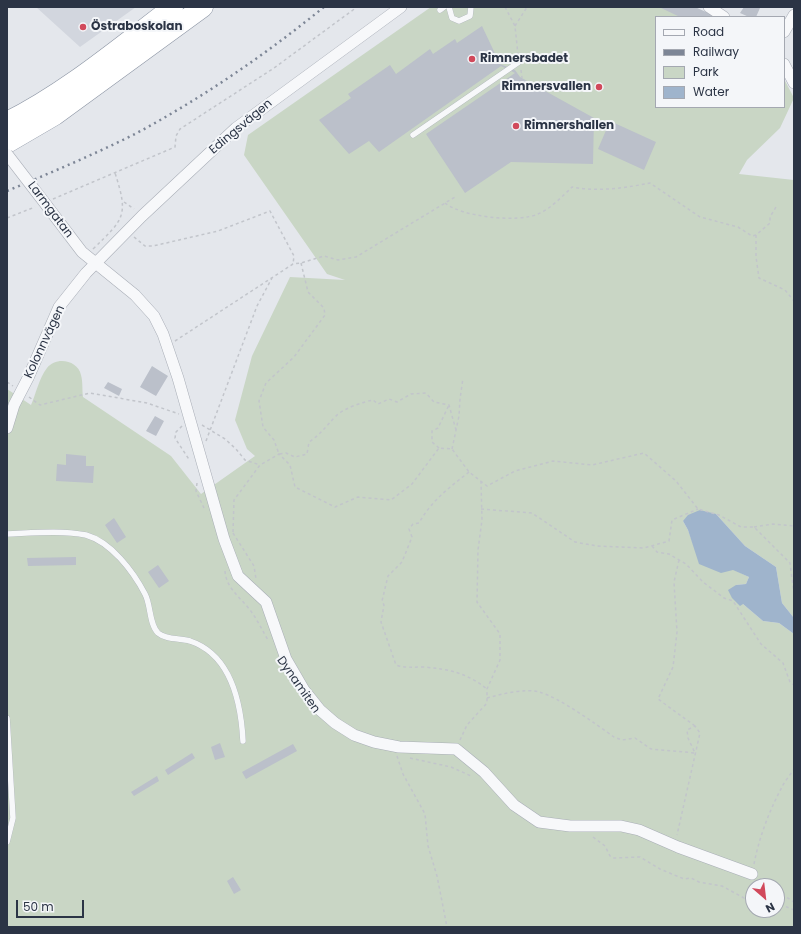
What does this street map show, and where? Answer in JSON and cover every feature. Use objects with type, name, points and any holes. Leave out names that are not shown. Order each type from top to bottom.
[{"type":"highway","points":[[7,122],[70,83],[173,7]]},
{"type":"highway","points":[[7,143],[55,115],[203,7]]},
{"type":"street","name":"Edingsvägen","points":[[95,264],[142,216],[236,128],[401,7]]},
{"type":"street","points":[[709,7],[722,16]]},
{"type":"street","points":[[785,28],[794,16]]},
{"type":"street","points":[[785,66],[794,83]]},
{"type":"street","name":"Larmgatan","points":[[7,154],[82,252],[135,295],[154,316],[167,347],[189,417],[196,459],[224,539],[228,563],[238,576],[266,602],[286,659],[304,690],[320,710],[335,723],[354,734],[380,743],[399,747],[456,748]]},
{"type":"street","name":"Kolonnvägen","points":[[7,428],[21,391],[59,307],[95,264]]},
{"type":"street","points":[[456,748],[484,772],[514,805],[539,822],[570,826],[621,826],[639,830],[675,846],[752,874]]},
{"type":"lane","points":[[449,7],[452,18],[460,21],[470,16],[471,7]]},
{"type":"lane","points":[[413,135],[519,62]]},
{"type":"lane","points":[[7,534],[72,533],[87,536],[110,549],[120,558],[145,594],[153,625],[157,632],[164,638],[176,638],[199,645],[212,653],[220,664],[237,695],[241,713],[243,742]]},
{"type":"lane","points":[[7,718],[13,818],[7,842]]},
{"type":"path","points":[[7,218],[45,204],[176,147],[176,136],[180,129],[274,68],[357,7]]},
{"type":"path","points":[[505,7],[515,26],[522,78]]},
{"type":"path","points":[[515,26],[527,7]]},
{"type":"path","points":[[93,249],[117,225],[122,217],[124,202],[115,173]]},
{"type":"path","points":[[445,203],[450,207],[465,212],[507,219],[538,214],[572,187],[582,189],[625,188],[650,183],[700,217],[738,227],[752,236],[756,235],[770,223],[770,216],[776,207]]},
{"type":"path","points":[[167,347],[293,264],[324,256],[338,260],[356,257],[455,197]]},
{"type":"path","points":[[124,202],[132,206],[142,216]]},
{"type":"path","points":[[128,230],[144,246],[153,246],[218,231],[270,211],[294,256],[293,264]]},
{"type":"path","points":[[756,235],[756,257],[759,278],[785,290],[794,301]]},
{"type":"path","points":[[301,263],[308,292],[324,308],[325,315],[294,357],[266,383],[259,401],[264,427],[274,440],[279,454],[290,465],[295,487],[335,507],[358,497],[392,500],[412,484],[439,448]]},
{"type":"path","points":[[189,417],[176,432],[175,438],[196,459],[210,430],[257,306],[273,277]]},
{"type":"path","points":[[463,378],[452,449],[469,472],[487,486],[515,471],[553,461],[592,465],[644,453],[676,481],[698,509],[719,515],[742,527],[772,524],[794,526]]},
{"type":"path","points":[[21,391],[40,405],[71,396],[90,393],[147,404],[189,417],[236,449],[245,460],[260,465]]},
{"type":"path","points":[[268,641],[251,611],[230,588],[226,579],[233,532],[234,500],[260,465],[279,454],[286,453],[295,457],[307,454],[309,442],[323,432],[337,415],[368,401],[373,400],[378,404],[389,399],[398,402],[411,394],[426,393],[434,402],[449,405]]},
{"type":"path","points":[[449,405],[456,430]]},
{"type":"path","points":[[449,405],[438,428],[432,431],[432,442],[439,448],[452,449]]},
{"type":"path","points":[[469,472],[444,492],[425,513],[419,523],[413,524],[409,529],[412,537],[402,562],[388,576],[382,601],[384,605],[381,622],[396,665],[406,668],[423,667],[466,674],[487,689]]},
{"type":"path","points":[[456,748],[467,725],[487,703],[487,689],[500,660],[500,634],[477,602],[481,481]]},
{"type":"path","points":[[197,482],[196,491],[207,513]]},
{"type":"path","points":[[481,509],[532,512],[575,542],[605,546],[644,548],[669,541],[672,520],[698,509]]},
{"type":"path","points":[[754,527],[790,563],[794,594]]},
{"type":"path","points":[[233,532],[254,566],[257,593]]},
{"type":"path","points":[[651,546],[658,552],[669,554],[679,560],[724,598],[733,601],[761,644],[784,663],[790,682],[794,685]]},
{"type":"path","points":[[675,846],[700,733],[695,726],[658,699],[673,667],[677,632],[674,582],[679,560]]},
{"type":"path","points":[[487,698],[508,693],[539,692],[561,702],[622,740],[635,738],[652,749],[695,753]]},
{"type":"path","points":[[695,726],[687,730],[688,738],[695,753]]},
{"type":"path","points":[[395,754],[403,774],[425,814],[428,846],[437,876],[447,927]]},
{"type":"path","points":[[752,874],[763,830],[782,787],[794,769]]},
{"type":"path","points":[[785,896],[794,902]]},
{"type":"shaded area","name":"Östraboskolan","points":[[36,7],[136,7],[80,47]]},
{"type":"green space","points":[[431,7],[683,7],[702,16],[655,16],[655,108],[785,108],[785,81],[794,98],[780,128],[747,160],[739,174],[794,180],[794,618],[782,603],[776,567],[745,546],[716,514],[683,521],[696,552],[749,577],[746,584],[736,585],[743,604],[763,621],[779,623],[794,634],[794,927],[7,927],[7,389],[31,405],[40,381],[47,368],[56,362],[66,361],[71,363],[76,366],[81,375],[83,397],[171,456],[201,494],[255,456],[247,449],[235,420],[252,356],[290,277],[345,280],[327,274],[244,155],[248,135]]},
{"type":"water","points":[[700,510],[716,514],[745,546],[776,567],[782,603],[794,618],[794,634],[779,623],[763,621],[743,604],[740,606],[732,598],[728,590],[736,585],[746,584],[749,577],[733,570],[721,573],[699,564],[688,530],[683,521],[688,515]]},
{"type":"building","points":[[659,7],[695,7],[715,16],[678,16]]},
{"type":"building","points":[[744,7],[760,8],[756,16],[747,16],[740,13]]},
{"type":"building","points":[[482,26],[500,64],[515,70],[520,77],[594,118],[593,164],[511,162],[465,193],[426,134],[515,73],[501,66],[379,152],[369,141],[349,154],[319,120],[351,98],[348,94],[390,65],[396,74],[430,49],[433,54],[455,39],[457,43]]},
{"type":"building","points":[[610,121],[656,142],[644,170],[598,149]]},
{"type":"building","points":[[152,366],[168,376],[156,396],[140,387]]},
{"type":"building","points":[[108,382],[122,389],[119,396],[104,388]]},
{"type":"building","points":[[155,416],[164,421],[156,436],[146,431]]},
{"type":"building","points":[[66,454],[86,456],[86,466],[94,466],[93,483],[56,481],[57,464],[66,465]]},
{"type":"building","points":[[114,518],[126,537],[117,543],[105,525]]},
{"type":"building","points":[[76,557],[76,565],[28,566],[27,558]]},
{"type":"building","points":[[158,565],[169,581],[159,588],[148,572]]},
{"type":"building","points":[[220,743],[225,757],[215,760],[211,747]]},
{"type":"building","points":[[293,744],[297,751],[246,779],[242,772]]},
{"type":"building","points":[[192,753],[195,758],[168,775],[165,770]]},
{"type":"building","points":[[157,776],[159,781],[134,796],[131,792]]},
{"type":"building","points":[[233,877],[241,890],[234,894],[227,881]]},
{"type":"railway","points":[[7,191],[103,149],[160,120],[209,91],[256,59],[324,7]]},
{"type":"place","name":"Östraboskolan","points":[[83,27]]},
{"type":"place","name":"Rimnersbadet","points":[[472,59]]},
{"type":"place","name":"Rimnersvallen","points":[[599,87]]},
{"type":"place","name":"Rimnershallen","points":[[516,126]]}]
